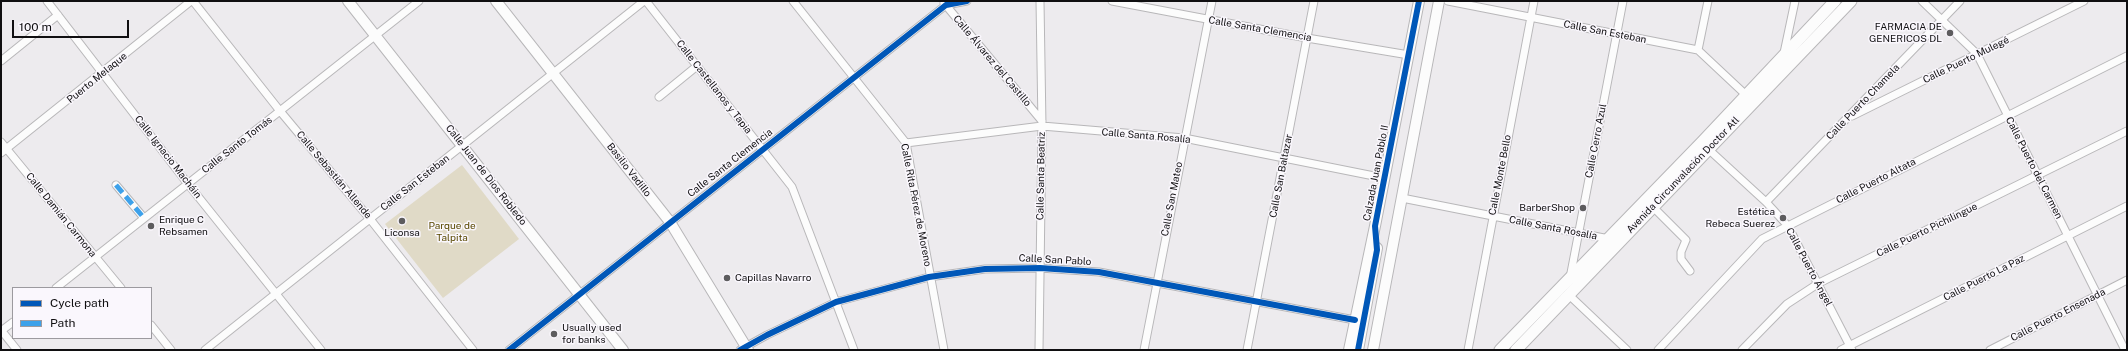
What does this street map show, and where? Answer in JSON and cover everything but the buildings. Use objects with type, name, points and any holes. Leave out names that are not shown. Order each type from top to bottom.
[{"type":"main road","name":"Avenida Circunvalación Doctor Atl","points":[[1516,350],[1653,206],[1746,96],[1835,1]]},
{"type":"main road","name":"Avenida Circunvalación Doctor Atl","points":[[1500,350],[1609,239],[1851,1]]},
{"type":"street","name":"Calle Ignacio Macháin","points":[[47,1],[104,73],[188,184],[321,350]]},
{"type":"street","name":"Puerto Melaque","points":[[4,151],[104,73],[192,1]]},
{"type":"street","name":"Calle Sebastián Allende","points":[[192,1],[280,111],[370,218],[473,350]]},
{"type":"street","name":"Calle Juan de Dios Robledo","points":[[348,1],[463,145],[623,350]]},
{"type":"street","name":"Calle Santo Tomás","points":[[57,287],[419,1]]},
{"type":"street","name":"Basilio Vadillo","points":[[496,1],[670,222],[744,349]]},
{"type":"street","name":"Calle San Esteban","points":[[205,350],[645,1]]},
{"type":"street","name":"Calle Castellanos y Tapia","points":[[645,1],[763,149],[796,196],[854,350]]},
{"type":"street","name":"Calle Rita Pérez de Moreno","points":[[793,1],[906,143],[929,277],[944,350]]},
{"type":"street","name":"Calle Santa Clemencia","points":[[509,350],[854,77],[944,3],[967,1]]},
{"type":"street","name":"Calle Santa Beatriz","points":[[1039,350],[1042,124],[1040,1]]},
{"type":"street","name":"Calle Santa Clemencia","points":[[1112,1],[1208,20],[1409,55]]},
{"type":"street","name":"Calle San Mateo","points":[[1144,350],[1184,138],[1212,1]]},
{"type":"street","name":"Calle San Baltazar","points":[[1247,350],[1314,1]]},
{"type":"street","name":"Calzada Juan Pablo II","points":[[1349,350],[1419,1]]},
{"type":"street","name":"Calzada Juan Pablo II","points":[[1373,350],[1439,1]]},
{"type":"street","name":"Calle San Esteban","points":[[1448,1],[1698,50]]},
{"type":"street","name":"Calle Monte Bello","points":[[1468,350],[1492,216],[1534,1]]},
{"type":"street","name":"Calle Cerro Azul","points":[[1569,281],[1623,1]]},
{"type":"street","points":[[1708,1],[1698,50],[1746,96]]},
{"type":"street","points":[[1784,55],[1795,1]]},
{"type":"street","name":"Calle Puerto del Carmen","points":[[1922,1],[1977,54],[2125,350]]},
{"type":"street","name":"Calle Puerto Chamela","points":[[1766,202],[1960,1]]},
{"type":"street","name":"Calle Puerto Mulegé","points":[[1847,118],[2084,1]]},
{"type":"street","name":"Calle Álvarez del Castillo","points":[[944,3],[1042,124]]},
{"type":"street","points":[[1,61],[58,15]]},
{"type":"street","name":"Calle Puerto Altata","points":[[1658,350],[1762,239],[2127,56]]},
{"type":"street","points":[[659,97],[697,66]]},
{"type":"street","name":"Calle Santa Rosalía","points":[[906,143],[1042,124],[1184,138],[1384,178]]},
{"type":"street","name":"Calle Puerto Pichilingue","points":[[1742,350],[1787,304],[1819,283],[2127,131]]},
{"type":"street","name":"Calle Damián Carmona","points":[[1,142],[4,151],[120,287]]},
{"type":"street","name":"Calle Puerto Ángel","points":[[1705,146],[1766,202],[1788,226],[1819,283],[1851,348]]},
{"type":"street","points":[[116,184],[144,218]]},
{"type":"street","name":"Calle Santa Rosalía","points":[[1402,198],[1609,239]]},
{"type":"street","points":[[1653,206],[1686,240],[1681,252],[1681,259],[1690,271]]},
{"type":"street","name":"Calle Puerto La Paz","points":[[1841,350],[1851,348],[2127,206]]},
{"type":"street","name":"Calzada Juan Pablo II","points":[[1358,350],[1386,252],[1396,225]]},
{"type":"street","name":"Calzada Juan Pablo II","points":[[1367,350],[1377,250],[1375,226]]},
{"type":"street","name":"Calle San Pablo","points":[[744,349],[836,302],[929,277],[985,269],[1040,268],[1099,272],[1257,300],[1355,320]]},
{"type":"street","name":"Calle Puerto Ensenada","points":[[1990,350],[2127,280]]},
{"type":"street","points":[[1569,295],[1627,350]]},
{"type":"street","points":[[12,323],[1,331],[17,350]]},
{"type":"street","points":[[152,326],[171,350]]},
{"type":"green space","name":"Parque de Talpita","points":[[462,165],[519,239],[443,298],[385,224]]},
{"type":"marked path","points":[[116,185],[144,218]]},
{"type":"cycle path","points":[[509,350],[946,5],[967,1]]},
{"type":"cycle path","points":[[1358,350],[1377,250],[1375,226],[1419,1]]},
{"type":"cycle path","points":[[740,350],[767,335],[836,302],[929,277],[985,269],[1040,268],[1099,272],[1355,320]]},
{"type":"place","name":"FARMACIA DE GENERICOS DL","points":[[1950,33]]},
{"type":"place","name":"BarberShop","points":[[1583,208]]},
{"type":"place","name":"Estética Rebeca Suerez","points":[[1783,218]]},
{"type":"place","name":"Liconsa","points":[[402,221]]},
{"type":"place","name":"Enrique C Rebsamen","points":[[151,226]]},
{"type":"place","name":"Capillas Navarro","points":[[727,278]]},
{"type":"place","name":"Usually used for banks","points":[[554,334]]}]
